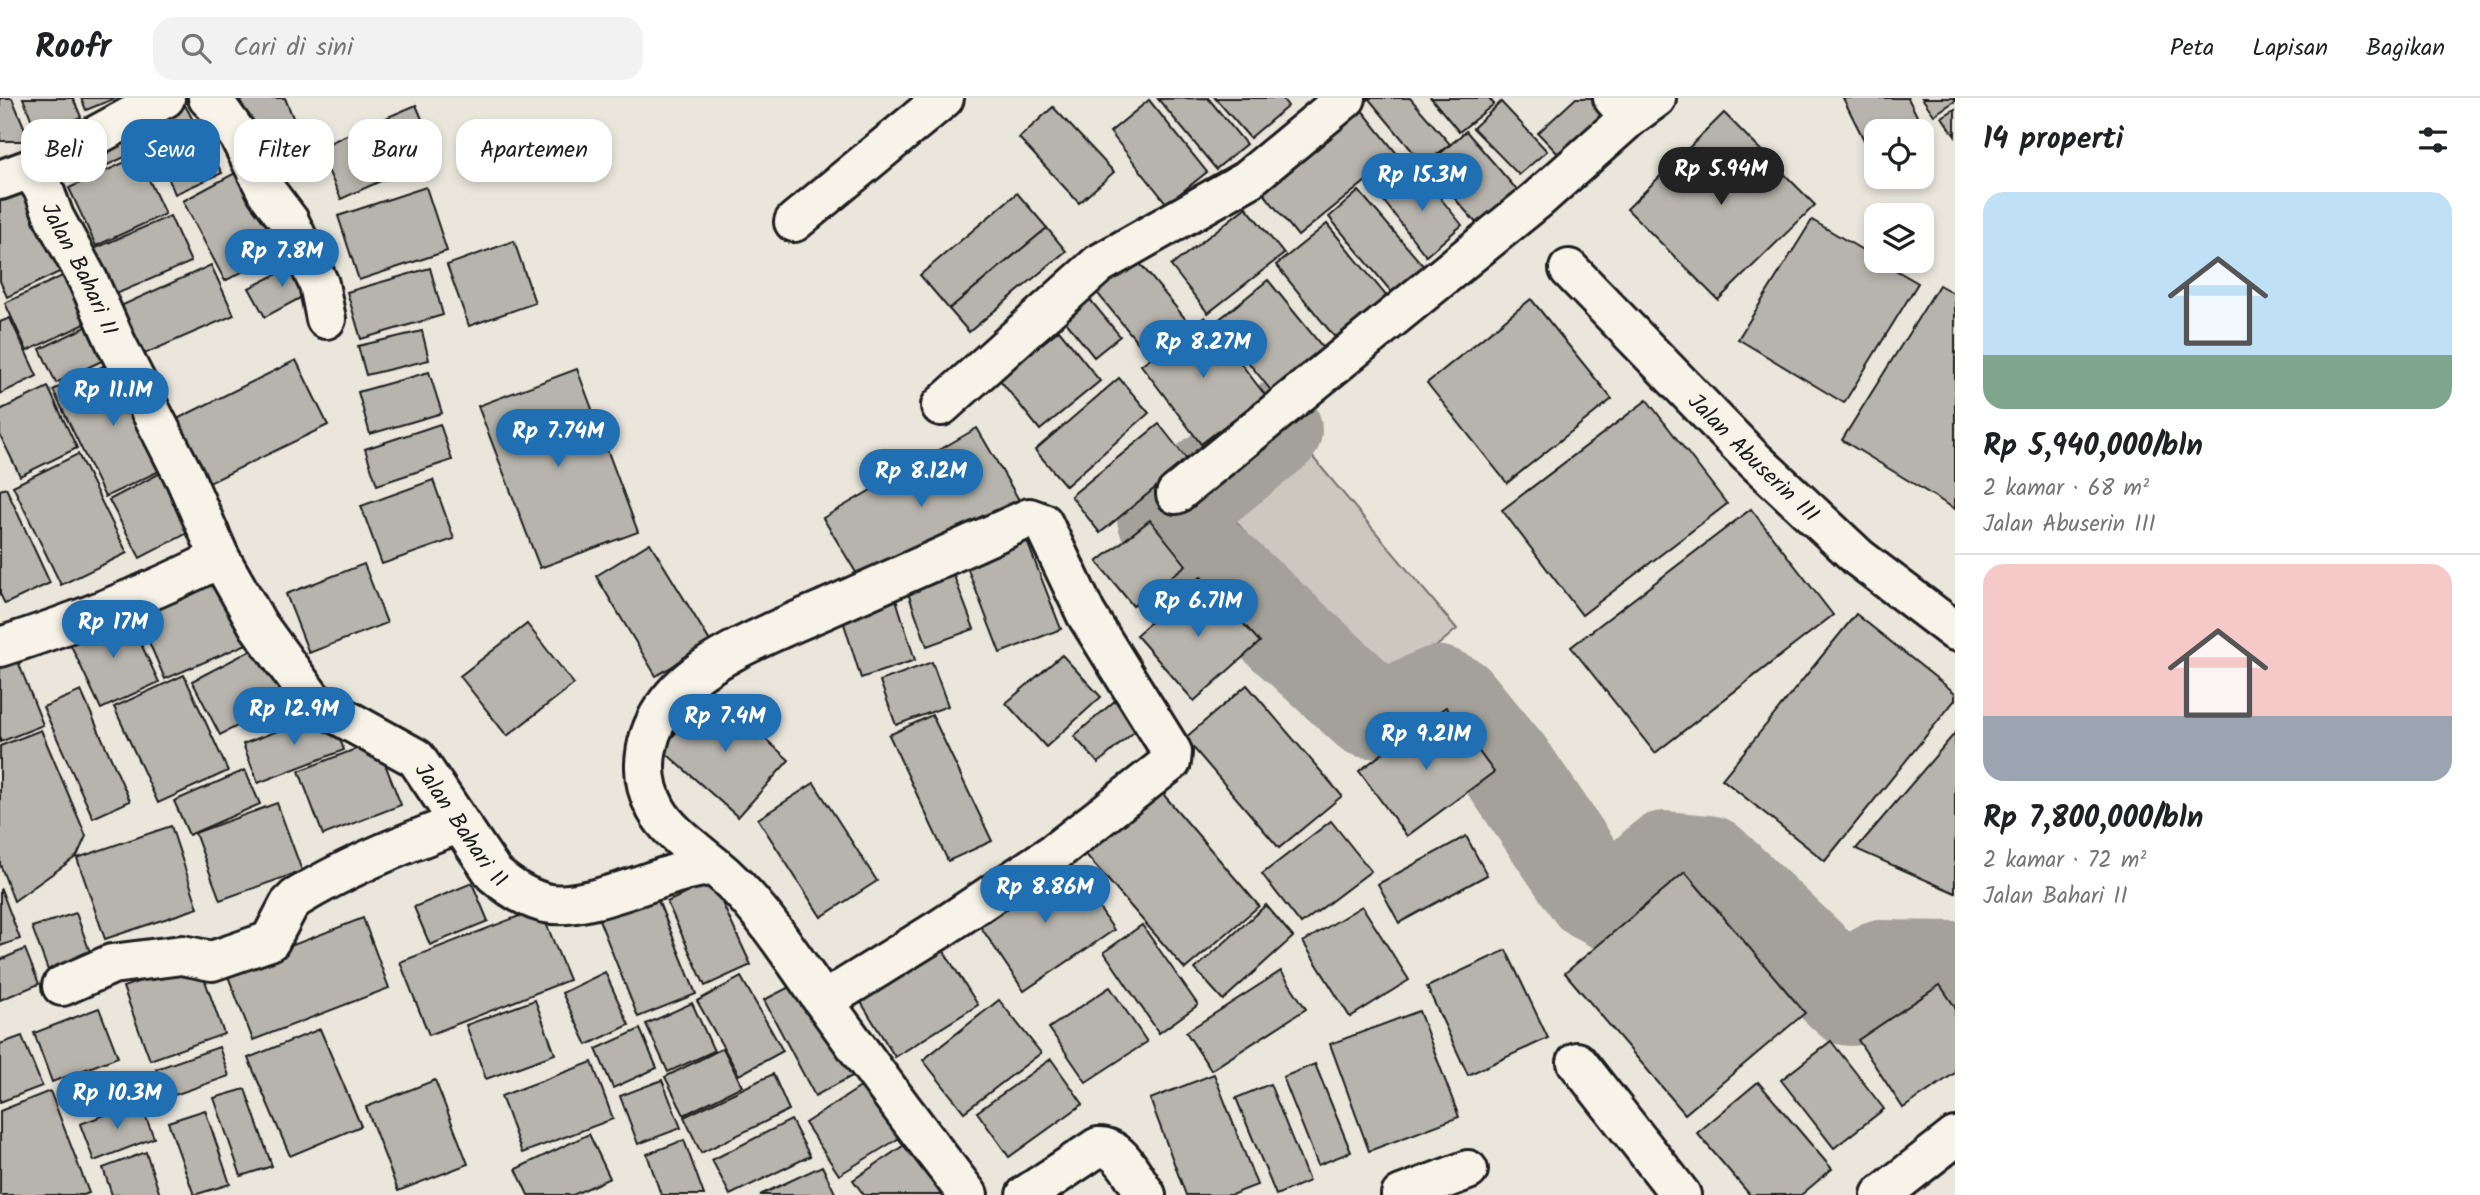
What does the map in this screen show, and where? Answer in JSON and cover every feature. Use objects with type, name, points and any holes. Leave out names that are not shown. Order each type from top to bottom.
[{"type":"street","points":[[15,175],[38,167],[165,98]]},
{"type":"street","points":[[208,98],[240,138],[267,192],[289,221],[319,284],[326,319]]},
{"type":"street","points":[[794,222],[944,98]]},
{"type":"street","points":[[942,406],[1100,264],[1247,180],[1346,98]]},
{"type":"street","points":[[1176,494],[1537,200],[1638,105]]},
{"type":"street","name":"Jalan Bahari II","points":[[15,175],[44,190],[54,217],[88,280],[117,345],[185,478],[220,558],[257,625],[313,701],[416,758],[494,874],[524,895],[546,903],[566,905],[683,871],[713,866]]},
{"type":"street","name":"Jalan Abuserin III","points":[[1569,269],[1748,454],[1849,549],[1955,631]]},
{"type":"street","points":[[824,1001],[940,929],[1054,853],[1171,762],[1172,752],[1086,614],[1043,523],[1029,518],[759,639],[693,678],[674,695],[661,712],[645,745],[649,788],[656,809],[666,823],[736,884],[773,928],[824,1001],[895,1100],[968,1195]]},
{"type":"street","points":[[0,647],[106,610],[174,582],[220,558]]},
{"type":"street","points":[[62,986],[113,964],[182,955],[212,961],[270,941],[289,905],[308,891],[421,837],[458,824]]},
{"type":"street","points":[[1577,1062],[1681,1195]]},
{"type":"street","points":[[1881,1195],[1955,1138]]},
{"type":"street","points":[[1026,1195],[1098,1147],[1106,1147],[1116,1152],[1146,1195]]},
{"type":"street","points":[[1401,1195],[1468,1170]]},
{"type":"shaded area","points":[[1300,442],[1457,629],[1380,694],[1223,506]]},
{"type":"building","points":[[0,98],[12,98],[21,120],[21,141],[0,141]]},
{"type":"building","points":[[23,98],[73,98],[81,117],[76,119],[31,119]]},
{"type":"building","points":[[81,98],[116,98],[86,110]]},
{"type":"building","points":[[181,98],[192,119],[144,119],[142,115]]},
{"type":"building","points":[[247,98],[285,98],[294,119],[243,119],[236,103]]},
{"type":"building","points":[[1208,98],[1246,144],[1216,169],[1158,99]]},
{"type":"building","points":[[1215,98],[1282,98],[1288,106],[1250,138]]},
{"type":"building","points":[[1368,98],[1410,98],[1450,144],[1424,165]]},
{"type":"building","points":[[1431,98],[1489,98],[1494,104],[1459,132]]},
{"type":"building","points":[[1576,98],[1596,98],[1611,114],[1563,159],[1538,133]]},
{"type":"building","points":[[1843,98],[1908,98],[1918,119],[1864,119],[1864,140]]},
{"type":"building","points":[[1922,98],[1955,98],[1955,101],[1934,115]]},
{"type":"building","points":[[1149,100],[1207,172],[1167,204],[1110,132]]},
{"type":"building","points":[[1501,102],[1547,151],[1519,175],[1473,128]]},
{"type":"building","points":[[416,105],[422,119],[383,119]]},
{"type":"building","points":[[1053,107],[1114,172],[1079,203],[1019,138]]},
{"type":"building","points":[[1361,109],[1398,155],[1298,236],[1261,190]]},
{"type":"building","points":[[1955,109],[1955,136],[1942,117]]},
{"type":"building","points":[[1724,113],[1815,205],[1718,300],[1627,209]]},
{"type":"building","points":[[121,129],[121,159],[107,165],[107,136]]},
{"type":"building","points":[[1466,131],[1517,190],[1478,225],[1426,166]]},
{"type":"building","points":[[348,134],[348,182],[379,182],[341,199],[333,182],[334,141]]},
{"type":"building","points":[[121,164],[121,182],[150,182],[165,214],[96,246],[69,188],[82,182],[107,182],[107,170]]},
{"type":"building","points":[[1418,170],[1462,225],[1426,256],[1383,200]]},
{"type":"building","points":[[234,174],[234,182],[256,182],[289,247],[225,281],[183,201]]},
{"type":"building","points":[[170,182],[202,182],[175,194]]},
{"type":"building","points":[[32,183],[72,266],[7,297],[0,281],[0,198]]},
{"type":"building","points":[[426,187],[447,251],[359,280],[338,216]]},
{"type":"building","points":[[1359,191],[1425,268],[1394,295],[1329,217]]},
{"type":"building","points":[[1017,193],[1047,228],[949,309],[920,275]]},
{"type":"building","points":[[1246,207],[1284,254],[1208,313],[1171,266]]},
{"type":"building","points":[[170,216],[191,262],[109,297],[89,251]]},
{"type":"building","points":[[1812,220],[1864,251],[1864,273],[1901,273],[1918,283],[1844,403],[1738,339]]},
{"type":"building","points":[[1327,224],[1393,304],[1342,346],[1276,265]]},
{"type":"building","points":[[1047,228],[1066,251],[969,332],[949,309]]},
{"type":"building","points":[[514,241],[535,303],[469,326],[447,265]]},
{"type":"building","points":[[1129,250],[1188,322],[1148,355],[1089,283]]},
{"type":"building","points":[[301,262],[315,290],[265,317],[249,288]]},
{"type":"building","points":[[211,265],[234,315],[135,358],[114,309]]},
{"type":"building","points":[[430,268],[443,315],[361,339],[347,292]]},
{"type":"building","points":[[75,270],[98,318],[27,351],[5,303]]},
{"type":"building","points":[[1268,280],[1334,361],[1281,403],[1216,322]]},
{"type":"building","points":[[1939,285],[1955,294],[1955,509],[1842,440]]},
{"type":"building","points":[[1083,291],[1120,336],[1094,357],[1057,311]]},
{"type":"building","points":[[1531,299],[1612,399],[1507,483],[1427,383]]},
{"type":"building","points":[[1205,317],[1265,395],[1201,444],[1141,365]]},
{"type":"building","points":[[10,318],[37,376],[0,394],[0,322]]},
{"type":"building","points":[[98,321],[114,355],[56,383],[40,349]]},
{"type":"building","points":[[1059,330],[1100,381],[1040,430],[999,379]]},
{"type":"building","points":[[422,331],[429,360],[366,375],[358,346]]},
{"type":"building","points":[[120,358],[172,465],[105,497],[53,390]]},
{"type":"building","points":[[296,360],[328,425],[205,485],[173,421]]},
{"type":"building","points":[[577,369],[638,532],[540,568],[478,406]]},
{"type":"building","points":[[429,372],[442,413],[370,434],[358,392]]},
{"type":"building","points":[[1119,378],[1149,413],[1066,486],[1035,450]]},
{"type":"building","points":[[48,387],[77,448],[20,476],[0,435],[0,410]]},
{"type":"building","points":[[1647,400],[1727,504],[1582,615],[1502,510]]},
{"type":"building","points":[[440,424],[452,460],[377,485],[365,449]]},
{"type":"building","points":[[1159,424],[1188,461],[1100,533],[1071,496]]},
{"type":"building","points":[[977,428],[1019,500],[866,589],[823,518]]},
{"type":"building","points":[[78,454],[127,553],[61,585],[13,486]]},
{"type":"building","points":[[168,469],[199,527],[140,558],[109,500]]},
{"type":"building","points":[[433,480],[454,539],[382,564],[361,506]]},
{"type":"building","points":[[6,488],[50,583],[5,604],[0,594],[0,490]]},
{"type":"building","points":[[1751,509],[1833,615],[1655,753],[1571,647]]},
{"type":"building","points":[[1150,520],[1186,565],[1133,606],[1097,562]]},
{"type":"building","points":[[1025,536],[1061,629],[1000,653],[964,559]]},
{"type":"building","points":[[650,543],[711,643],[656,676],[596,576]]},
{"type":"building","points":[[364,564],[387,623],[309,653],[286,594]]},
{"type":"building","points":[[225,571],[256,640],[165,679],[135,610]]},
{"type":"building","points":[[954,576],[974,629],[927,646],[908,593]]},
{"type":"building","points":[[1201,577],[1260,642],[1194,701],[1136,635]]},
{"type":"building","points":[[894,593],[915,660],[861,678],[840,611]]},
{"type":"building","points":[[125,610],[159,682],[101,709],[67,637]]},
{"type":"building","points":[[1856,614],[1955,693],[1955,700],[1825,861],[1722,779]]},
{"type":"building","points":[[527,624],[574,684],[507,736],[460,676]]},
{"type":"building","points":[[269,641],[297,695],[220,735],[192,681]]},
{"type":"building","points":[[13,649],[43,725],[0,742],[0,655]]},
{"type":"building","points":[[1062,655],[1101,697],[1046,747],[1006,703]]},
{"type":"building","points":[[932,662],[948,706],[896,725],[880,681]]},
{"type":"building","points":[[184,675],[228,771],[158,803],[114,707]]},
{"type":"building","points":[[1247,685],[1342,796],[1279,848],[1185,738]]},
{"type":"building","points":[[81,691],[130,801],[93,818],[43,707]]},
{"type":"building","points":[[713,692],[789,760],[738,817],[661,749]]},
{"type":"building","points":[[1117,699],[1141,726],[1098,763],[1074,736]]},
{"type":"building","points":[[1446,707],[1494,772],[1407,836],[1359,771]]},
{"type":"building","points":[[329,711],[344,750],[258,783],[243,744]]},
{"type":"building","points":[[932,715],[992,841],[948,861],[889,735]]},
{"type":"building","points":[[41,730],[86,836],[77,856],[14,901],[0,864],[0,746]]},
{"type":"building","points":[[1955,733],[1955,893],[1856,849]]},
{"type":"building","points":[[376,741],[401,805],[323,835],[299,771]]},
{"type":"building","points":[[245,770],[260,804],[189,835],[174,801]]},
{"type":"building","points":[[814,783],[877,881],[821,917],[758,819]]},
{"type":"building","points":[[1157,787],[1259,906],[1185,969],[1082,850]]},
{"type":"building","points":[[277,803],[302,871],[220,900],[195,833]]},
{"type":"building","points":[[1331,821],[1371,871],[1301,924],[1262,874]]},
{"type":"building","points":[[171,826],[198,908],[105,939],[77,858]]},
{"type":"building","points":[[1466,836],[1487,875],[1399,923],[1378,884]]},
{"type":"building","points":[[1066,859],[1114,930],[1024,991],[976,920]]},
{"type":"building","points":[[1685,872],[1805,1013],[1685,1114],[1565,973]]},
{"type":"building","points":[[712,881],[751,965],[705,986],[667,902]]},
{"type":"building","points":[[472,883],[488,921],[430,945],[414,907]]},
{"type":"building","points":[[651,883],[696,994],[638,1017],[594,907]]},
{"type":"building","points":[[0,890],[20,939],[0,946]]},
{"type":"building","points":[[1266,905],[1293,937],[1223,1000],[1195,969]]},
{"type":"building","points":[[1362,906],[1409,980],[1350,1017],[1303,942]]},
{"type":"building","points":[[540,908],[569,980],[429,1035],[400,962]]},
{"type":"building","points":[[76,913],[92,958],[49,973],[32,927]]},
{"type":"building","points":[[363,918],[389,988],[253,1040],[226,971]]},
{"type":"building","points":[[1142,925],[1198,1005],[1159,1033],[1104,952]]},
{"type":"building","points":[[936,939],[978,1005],[895,1057],[854,991]]},
{"type":"building","points":[[25,949],[39,984],[0,1000],[0,960]]},
{"type":"building","points":[[1506,950],[1548,1038],[1468,1075],[1427,987]]},
{"type":"building","points":[[198,961],[224,1034],[150,1060],[123,987]]},
{"type":"building","points":[[1281,971],[1306,1009],[1211,1070],[1186,1032]]},
{"type":"building","points":[[605,972],[629,1025],[587,1045],[562,993]]},
{"type":"building","points":[[741,977],[783,1051],[739,1075],[697,1001]]},
{"type":"building","points":[[803,980],[854,1075],[815,1096],[764,1000]]},
{"type":"building","points":[[1940,985],[1955,1007],[1955,1073],[1903,1108],[1858,1040]]},
{"type":"building","points":[[1110,987],[1147,1042],[1086,1082],[1049,1028]]},
{"type":"building","points":[[535,1000],[555,1054],[486,1079],[466,1025]]},
{"type":"building","points":[[999,1000],[1041,1053],[964,1112],[923,1060]]},
{"type":"building","points":[[692,1003],[714,1051],[668,1072],[646,1024]]},
{"type":"building","points":[[99,1008],[118,1057],[52,1082],[34,1033]]},
{"type":"building","points":[[1419,1011],[1459,1117],[1369,1151],[1330,1044]]},
{"type":"building","points":[[320,1029],[361,1126],[290,1156],[248,1058]]},
{"type":"building","points":[[640,1029],[657,1068],[613,1088],[596,1049]]},
{"type":"building","points":[[22,1036],[42,1086],[0,1102],[0,1044]]},
{"type":"building","points":[[1831,1041],[1884,1109],[1834,1148],[1781,1080]]},
{"type":"building","points":[[219,1047],[229,1076],[166,1098],[156,1069]]},
{"type":"building","points":[[723,1048],[742,1086],[684,1115],[665,1077]]},
{"type":"building","points":[[1051,1059],[1083,1104],[1009,1157],[977,1112]]},
{"type":"building","points":[[592,1062],[613,1119],[522,1153],[501,1096]]},
{"type":"building","points":[[1315,1064],[1351,1152],[1318,1165],[1283,1077]]},
{"type":"building","points":[[773,1074],[789,1110],[701,1153],[684,1117]]},
{"type":"building","points":[[1214,1074],[1257,1185],[1231,1195],[1186,1195],[1150,1099]]},
{"type":"building","points":[[435,1080],[468,1164],[398,1191],[366,1107]]},
{"type":"building","points":[[662,1080],[681,1128],[638,1144],[620,1096]]},
{"type":"building","points":[[1758,1082],[1832,1169],[1801,1195],[1750,1195],[1697,1133]]},
{"type":"building","points":[[867,1083],[901,1137],[839,1175],[805,1123]]},
{"type":"building","points":[[1270,1084],[1309,1181],[1276,1195],[1236,1098]]},
{"type":"building","points":[[245,1089],[272,1166],[241,1176],[214,1098]]},
{"type":"building","points":[[50,1091],[89,1193],[0,1195],[0,1111]]},
{"type":"building","points":[[140,1102],[154,1138],[94,1161],[80,1124]]},
{"type":"building","points":[[205,1110],[230,1184],[194,1195],[168,1122]]},
{"type":"building","points":[[791,1120],[810,1156],[730,1195],[712,1160]]},
{"type":"building","points":[[589,1134],[610,1178],[573,1195],[528,1195],[516,1169]]},
{"type":"building","points":[[919,1135],[959,1195],[864,1195],[853,1180]]},
{"type":"building","points":[[684,1140],[704,1195],[661,1195],[647,1154]]},
{"type":"building","points":[[146,1152],[160,1195],[112,1195],[103,1168]]},
{"type":"building","points":[[822,1166],[836,1195],[760,1195]]},
{"type":"waterway","points":[[1274,430],[1165,517],[1207,561],[1369,710],[1400,711],[1438,694],[1454,702],[1506,765],[1594,894],[1615,905],[1665,859],[1708,863],[1850,998],[1880,968],[1955,969]]}]
